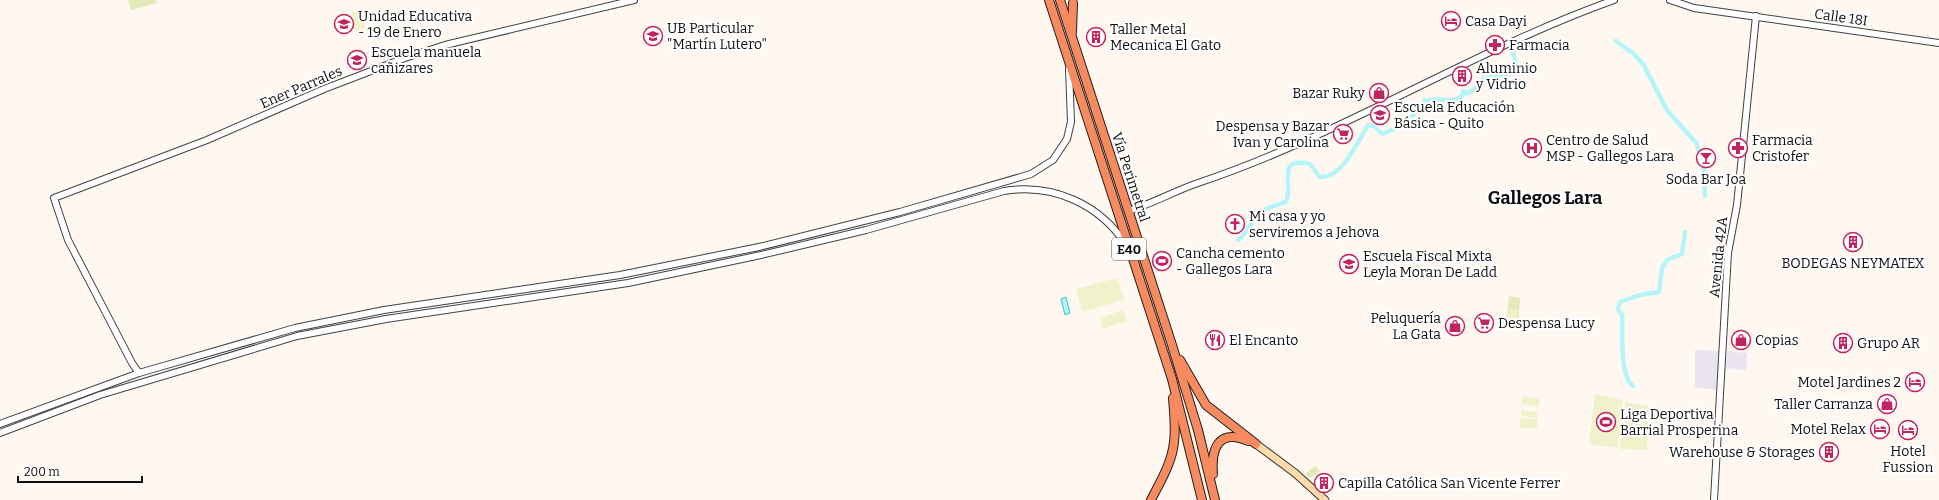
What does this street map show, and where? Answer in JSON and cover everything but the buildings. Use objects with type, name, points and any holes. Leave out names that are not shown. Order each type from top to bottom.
[{"type":"highway","name":"Vía Perimetral","points":[[1049,0],[1172,379],[1202,500]]},
{"type":"highway","name":"Vía Perimetral","points":[[1060,0],[1172,345],[1198,430],[1214,499]]},
{"type":"highway","points":[[1072,36],[1073,3]]},
{"type":"highway","points":[[1172,345],[1206,405],[1256,444]]},
{"type":"highway","points":[[1150,500],[1168,464],[1173,448],[1175,428],[1172,379]]},
{"type":"highway","points":[[1214,499],[1212,466],[1216,445],[1223,439],[1229,437],[1241,438],[1256,444]]},
{"type":"main road","points":[[1256,444],[1295,473],[1325,500]]},
{"type":"street","name":"Ener Parrales","points":[[139,373],[132,363],[68,240],[54,198],[207,140],[324,89],[405,58],[445,45],[634,0]]},
{"type":"street","points":[[1128,211],[1199,182],[1202,179],[1286,146],[1372,108],[1569,16],[1614,0]]},
{"type":"street","name":"Calle 18I","points":[[1670,0],[1694,8],[1939,43]]},
{"type":"street","name":"Avenida 42A","points":[[1714,500],[1728,253],[1737,204],[1756,16]]},
{"type":"street","points":[[0,424],[139,373],[295,328],[384,310],[611,276],[759,247],[863,222],[1031,174],[1046,166],[1061,150],[1070,130],[1072,113],[1069,61]]},
{"type":"street","points":[[0,433],[100,396],[297,336],[386,319],[613,285],[761,255],[866,230],[1004,191],[1036,189],[1066,196],[1085,205],[1120,235],[1132,258]]},
{"type":"street","points":[[900,212],[902,220]]},
{"type":"shaded area","points":[[1695,350],[1719,351],[1717,390],[1695,387]]},
{"type":"shaded area","points":[[1727,351],[1747,353],[1746,370],[1726,368]]},
{"type":"green space","points":[[128,0],[156,0],[157,3],[131,10]]},
{"type":"green space","points":[[361,10],[365,28],[355,31],[352,12]]},
{"type":"green space","name":"Cancha cemento - Gallegos Lara","points":[[1163,255],[1165,266],[1160,267],[1158,256]]},
{"type":"green space","points":[[1117,278],[1124,300],[1082,312],[1076,289]]},
{"type":"green space","points":[[1509,296],[1520,298],[1518,328],[1506,327]]},
{"type":"green space","points":[[1509,309],[1518,310],[1517,327],[1507,326]]},
{"type":"green space","points":[[1123,310],[1127,321],[1103,329],[1100,318]]},
{"type":"green space","name":"Liga Deportiva Barrial Prosperina","points":[[1595,394],[1623,400],[1618,448],[1589,444]]},
{"type":"green space","points":[[1523,396],[1540,399],[1539,407],[1522,404]]},
{"type":"green space","name":"Liga Deportiva Barrial Prosperina","points":[[1625,402],[1649,406],[1647,450],[1620,449]]},
{"type":"green space","points":[[1521,410],[1537,412],[1537,418],[1521,416]]},
{"type":"green space","points":[[1520,418],[1538,419],[1537,429],[1519,427]]},
{"type":"green space","points":[[1315,466],[1320,471],[1310,478],[1305,474]]},
{"type":"water","points":[[1066,297],[1070,313],[1065,315],[1061,299]]},
{"type":"waterway","points":[[1616,41],[1634,54],[1643,64],[1667,110],[1697,144],[1704,171],[1705,196]]},
{"type":"waterway","points":[[1238,240],[1245,233],[1256,216],[1268,208],[1286,202],[1288,194],[1288,173],[1289,168],[1293,164],[1310,164],[1320,177],[1328,176],[1342,166],[1368,125],[1374,126],[1382,134],[1394,129],[1403,120],[1412,116],[1422,107],[1425,100],[1430,102],[1430,100],[1434,99],[1455,100],[1463,95],[1463,91],[1468,93],[1482,85],[1482,80],[1486,78],[1513,72],[1516,65],[1512,47]]},
{"type":"waterway","points":[[1633,386],[1626,373],[1624,363],[1622,314],[1618,310],[1620,302],[1640,295],[1659,292],[1662,268],[1667,260],[1682,254],[1685,232]]},
{"type":"place","name":"Casa Dayi","points":[[1451,21]]},
{"type":"place","name":"Unidad Educativa - 19 de Enero","points":[[344,24]]},
{"type":"place","name":"UB Particular \"Martín Lutero\"","points":[[653,36]]},
{"type":"place","name":"Taller Metal Mecanica El Gato","points":[[1096,37]]},
{"type":"place","name":"Farmacia","points":[[1495,45]]},
{"type":"place","name":"Escuela manuela cañizares","points":[[357,60]]},
{"type":"place","name":"Aluminio y Vidrio","points":[[1462,76]]},
{"type":"place","name":"Bazar Ruky","points":[[1379,93]]},
{"type":"place","name":"Escuela Educación Básica - Quito","points":[[1380,115]]},
{"type":"place","name":"Despensa y Bazar Ivan y Carolina","points":[[1343,134]]},
{"type":"place","name":"Centro de Salud MSP - Gallegos Lara","points":[[1532,148]]},
{"type":"place","name":"Farmacia Cristofer","points":[[1738,148]]},
{"type":"place","name":"Soda Bar Joa","points":[[1706,158]]},
{"type":"place","name":"Mi casa y yo serviremos a Jehova","points":[[1235,224]]},
{"type":"place","name":"BODEGAS NEYMATEX","points":[[1853,242]]},
{"type":"place","name":"Cancha cemento - Gallegos Lara","points":[[1162,261]]},
{"type":"place","name":"Escuela Fiscal Mixta Leyla Moran De Ladd","points":[[1349,264]]},
{"type":"place","name":"Despensa Lucy","points":[[1484,323]]},
{"type":"place","name":"Peluquería La Gata","points":[[1455,326]]},
{"type":"place","name":"El Encanto","points":[[1215,340]]},
{"type":"place","name":"Copias","points":[[1741,340]]},
{"type":"place","name":"Grupo AR","points":[[1843,343]]},
{"type":"place","name":"Motel Jardines 2","points":[[1915,382]]},
{"type":"place","name":"Taller Carranza","points":[[1887,404]]},
{"type":"place","name":"Liga Deportiva Barrial Prosperina","points":[[1606,422]]},
{"type":"place","name":"Motel Relax","points":[[1880,429]]},
{"type":"place","name":"Hotel Fussion","points":[[1908,430]]},
{"type":"place","name":"Warehouse & Storages","points":[[1829,452]]},
{"type":"place","name":"Capilla Católica San Vicente Ferrer","points":[[1324,483]]},
{"type":"district","name":"Gallegos Lara","points":[[1545,198]]}]
